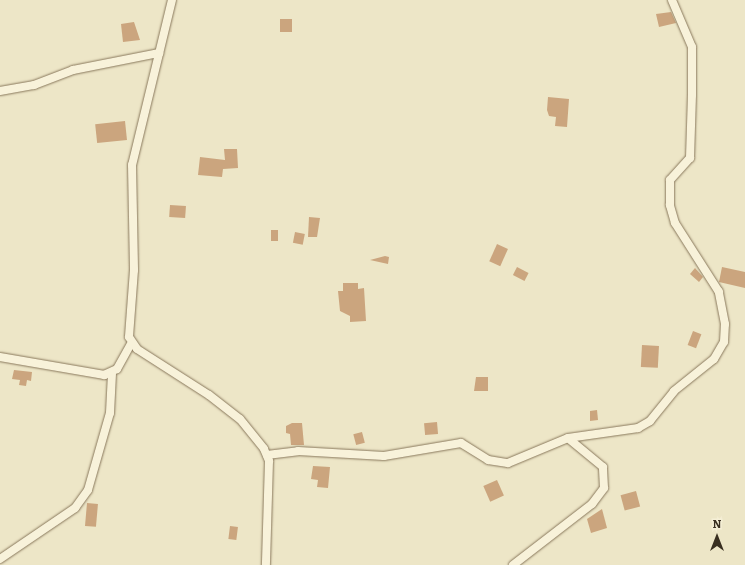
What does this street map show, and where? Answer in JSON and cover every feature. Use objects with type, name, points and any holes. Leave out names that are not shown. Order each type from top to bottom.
[{"type":"street","points":[[0,559],[75,508],[88,490],[110,413],[112,373],[131,344],[132,165],[172,0]]},
{"type":"street","points":[[267,455],[298,451],[384,456],[461,443],[488,460],[508,463],[568,438],[624,431],[650,421],[674,391],[714,360],[724,342],[725,324],[719,292],[675,223],[670,205],[670,180],[690,158],[692,95],[692,47],[686,24],[672,0]]},
{"type":"street","points":[[0,91],[34,85],[73,70],[159,53]]},
{"type":"street","points":[[131,344],[240,419],[254,433],[267,455],[266,565]]},
{"type":"street","points":[[0,357],[71,372],[112,373]]},
{"type":"street","points":[[513,565],[592,504],[604,488],[603,467],[568,438]]},
{"type":"building","points":[[671,12],[676,23],[659,27],[656,14]]},
{"type":"building","points":[[280,19],[292,19],[292,32],[280,32]]},
{"type":"building","points":[[134,22],[140,40],[123,42],[121,24]]},
{"type":"building","points":[[548,97],[569,99],[567,127],[555,126],[556,117],[549,116],[547,110]]},
{"type":"building","points":[[125,121],[127,140],[97,143],[95,124]]},
{"type":"building","points":[[224,149],[237,149],[238,168],[223,169],[222,177],[198,175],[200,157],[225,160]]},
{"type":"building","points":[[170,205],[186,206],[185,218],[169,217]]},
{"type":"building","points":[[309,217],[320,218],[317,237],[308,237]]},
{"type":"building","points":[[271,230],[278,230],[278,241],[271,241]]},
{"type":"building","points":[[295,232],[305,234],[303,245],[293,243]]},
{"type":"building","points":[[497,244],[508,249],[500,266],[489,261]]},
{"type":"building","points":[[385,256],[389,257],[388,264],[370,260]]},
{"type":"building","points":[[517,267],[529,273],[524,281],[513,275]]},
{"type":"building","points":[[722,267],[745,272],[745,288],[719,282]]},
{"type":"building","points":[[695,268],[703,277],[699,282],[690,274]]},
{"type":"building","points":[[343,283],[358,283],[358,289],[364,288],[366,321],[350,322],[350,316],[340,311],[338,291],[343,291]]},
{"type":"building","points":[[693,331],[701,334],[696,348],[688,345]]},
{"type":"building","points":[[642,345],[659,346],[658,368],[641,367]]},
{"type":"building","points":[[14,370],[32,372],[31,381],[27,380],[26,386],[19,385],[20,380],[12,379]]},
{"type":"building","points":[[476,377],[488,377],[488,391],[474,391]]},
{"type":"building","points":[[597,410],[598,420],[590,421],[590,411]]},
{"type":"building","points":[[437,422],[438,434],[425,435],[424,423]]},
{"type":"building","points":[[292,423],[302,423],[304,445],[291,445],[290,434],[286,433],[286,426]]},
{"type":"building","points":[[362,432],[365,443],[356,445],[353,434]]},
{"type":"building","points":[[313,466],[330,467],[328,488],[317,487],[318,480],[311,479]]},
{"type":"building","points":[[497,480],[504,496],[490,502],[483,486]]},
{"type":"building","points":[[636,491],[640,506],[625,511],[621,495]]},
{"type":"building","points":[[87,503],[98,504],[96,527],[85,526]]},
{"type":"building","points":[[602,509],[607,528],[591,533],[587,519]]},
{"type":"building","points":[[230,526],[238,527],[236,540],[228,539]]}]
